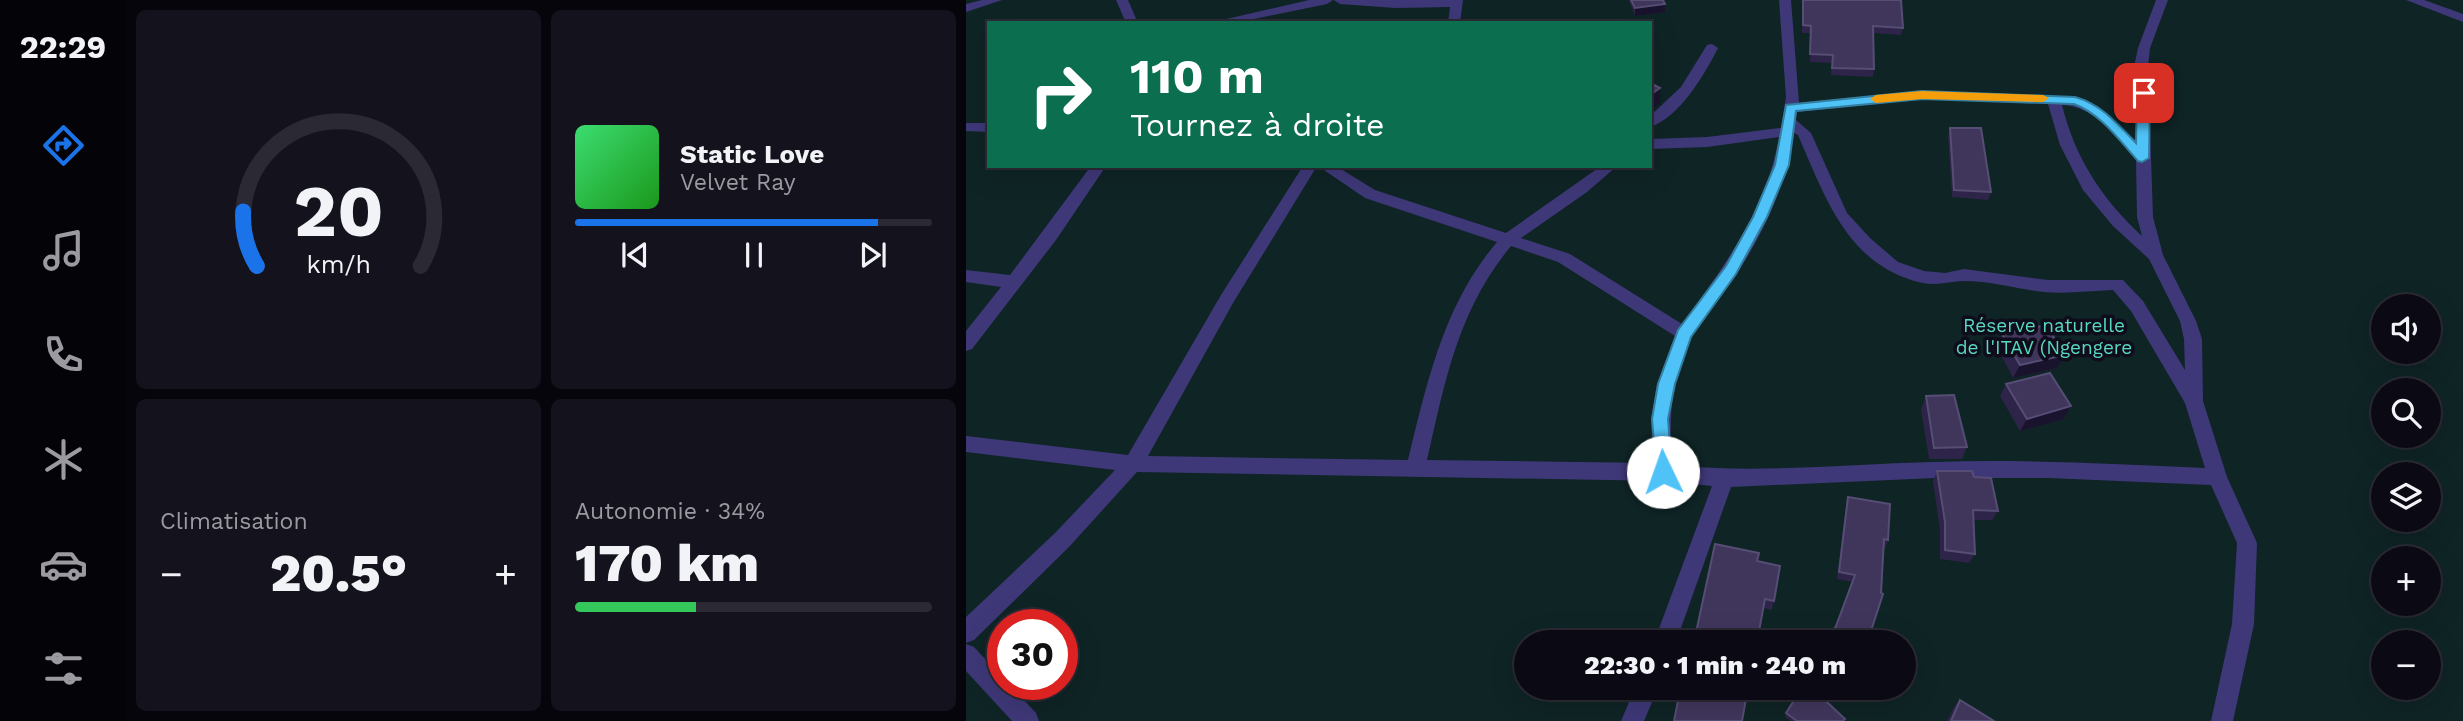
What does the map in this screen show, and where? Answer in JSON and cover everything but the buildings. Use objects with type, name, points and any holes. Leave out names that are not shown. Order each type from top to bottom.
[{"type":"street","points":[[966,8],[996,0]]},
{"type":"street","points":[[1122,0],[1131,21]]},
{"type":"street","points":[[1225,21],[1327,0]]},
{"type":"street","points":[[1340,0],[1396,4],[1456,1],[1454,21]]},
{"type":"street","points":[[1663,472],[1660,419],[1667,384],[1684,334],[1731,270],[1760,217],[1782,165],[1792,73],[1785,0]]},
{"type":"street","points":[[2162,0],[2144,48],[2141,67],[2144,93],[2142,158],[2145,217],[2155,255],[2190,330],[2194,401],[2217,477],[2247,543],[2243,624],[2222,721]]},
{"type":"street","points":[[2412,0],[2463,18]]},
{"type":"street","points":[[1652,122],[1672,107],[1696,78],[1712,48]]},
{"type":"street","points":[[1652,144],[1707,142],[1788,121],[1922,95],[2054,99],[2087,104],[2111,123],[2142,158]]},
{"type":"street","points":[[2054,99],[2060,132],[2074,165],[2131,237],[2155,255]]},
{"type":"street","points":[[1788,121],[1804,133],[1841,216],[1864,242],[1892,266],[1923,277],[1945,279],[1965,275],[2048,286],[2117,284],[2137,306],[2194,401]]},
{"type":"street","points":[[966,127],[987,128]]},
{"type":"street","points":[[966,344],[1050,236],[1098,168]]},
{"type":"street","points":[[966,632],[1062,540],[1133,464],[1227,299],[1309,168]]},
{"type":"street","points":[[1328,168],[1370,194],[1564,258],[1684,334]]},
{"type":"street","points":[[1416,468],[1444,358],[1463,305],[1476,281],[1506,241],[1607,168]]},
{"type":"street","points":[[966,276],[1013,282]]},
{"type":"street","points":[[966,444],[1133,464],[1663,472],[1724,479],[1935,470],[2049,470],[2217,477]]},
{"type":"street","points":[[1669,630],[1724,479]]},
{"type":"street","points":[[966,656],[1028,721]]},
{"type":"street","points":[[1632,721],[1642,700]]},
{"type":"green space","name":"Réserve naturelle de l'ITAV (Ngengere","points":[[966,0],[2463,0],[2463,721],[966,721]]},
{"type":"slow traffic","points":[[1876,99],[1922,95],[2043,98]]},
{"type":"route","points":[[1663,472],[1660,419],[1667,384],[1684,334],[1731,270],[1760,217],[1782,165],[1791,108],[1922,95],[2075,101],[2087,104],[2111,123],[2142,158],[2144,93]]}]
